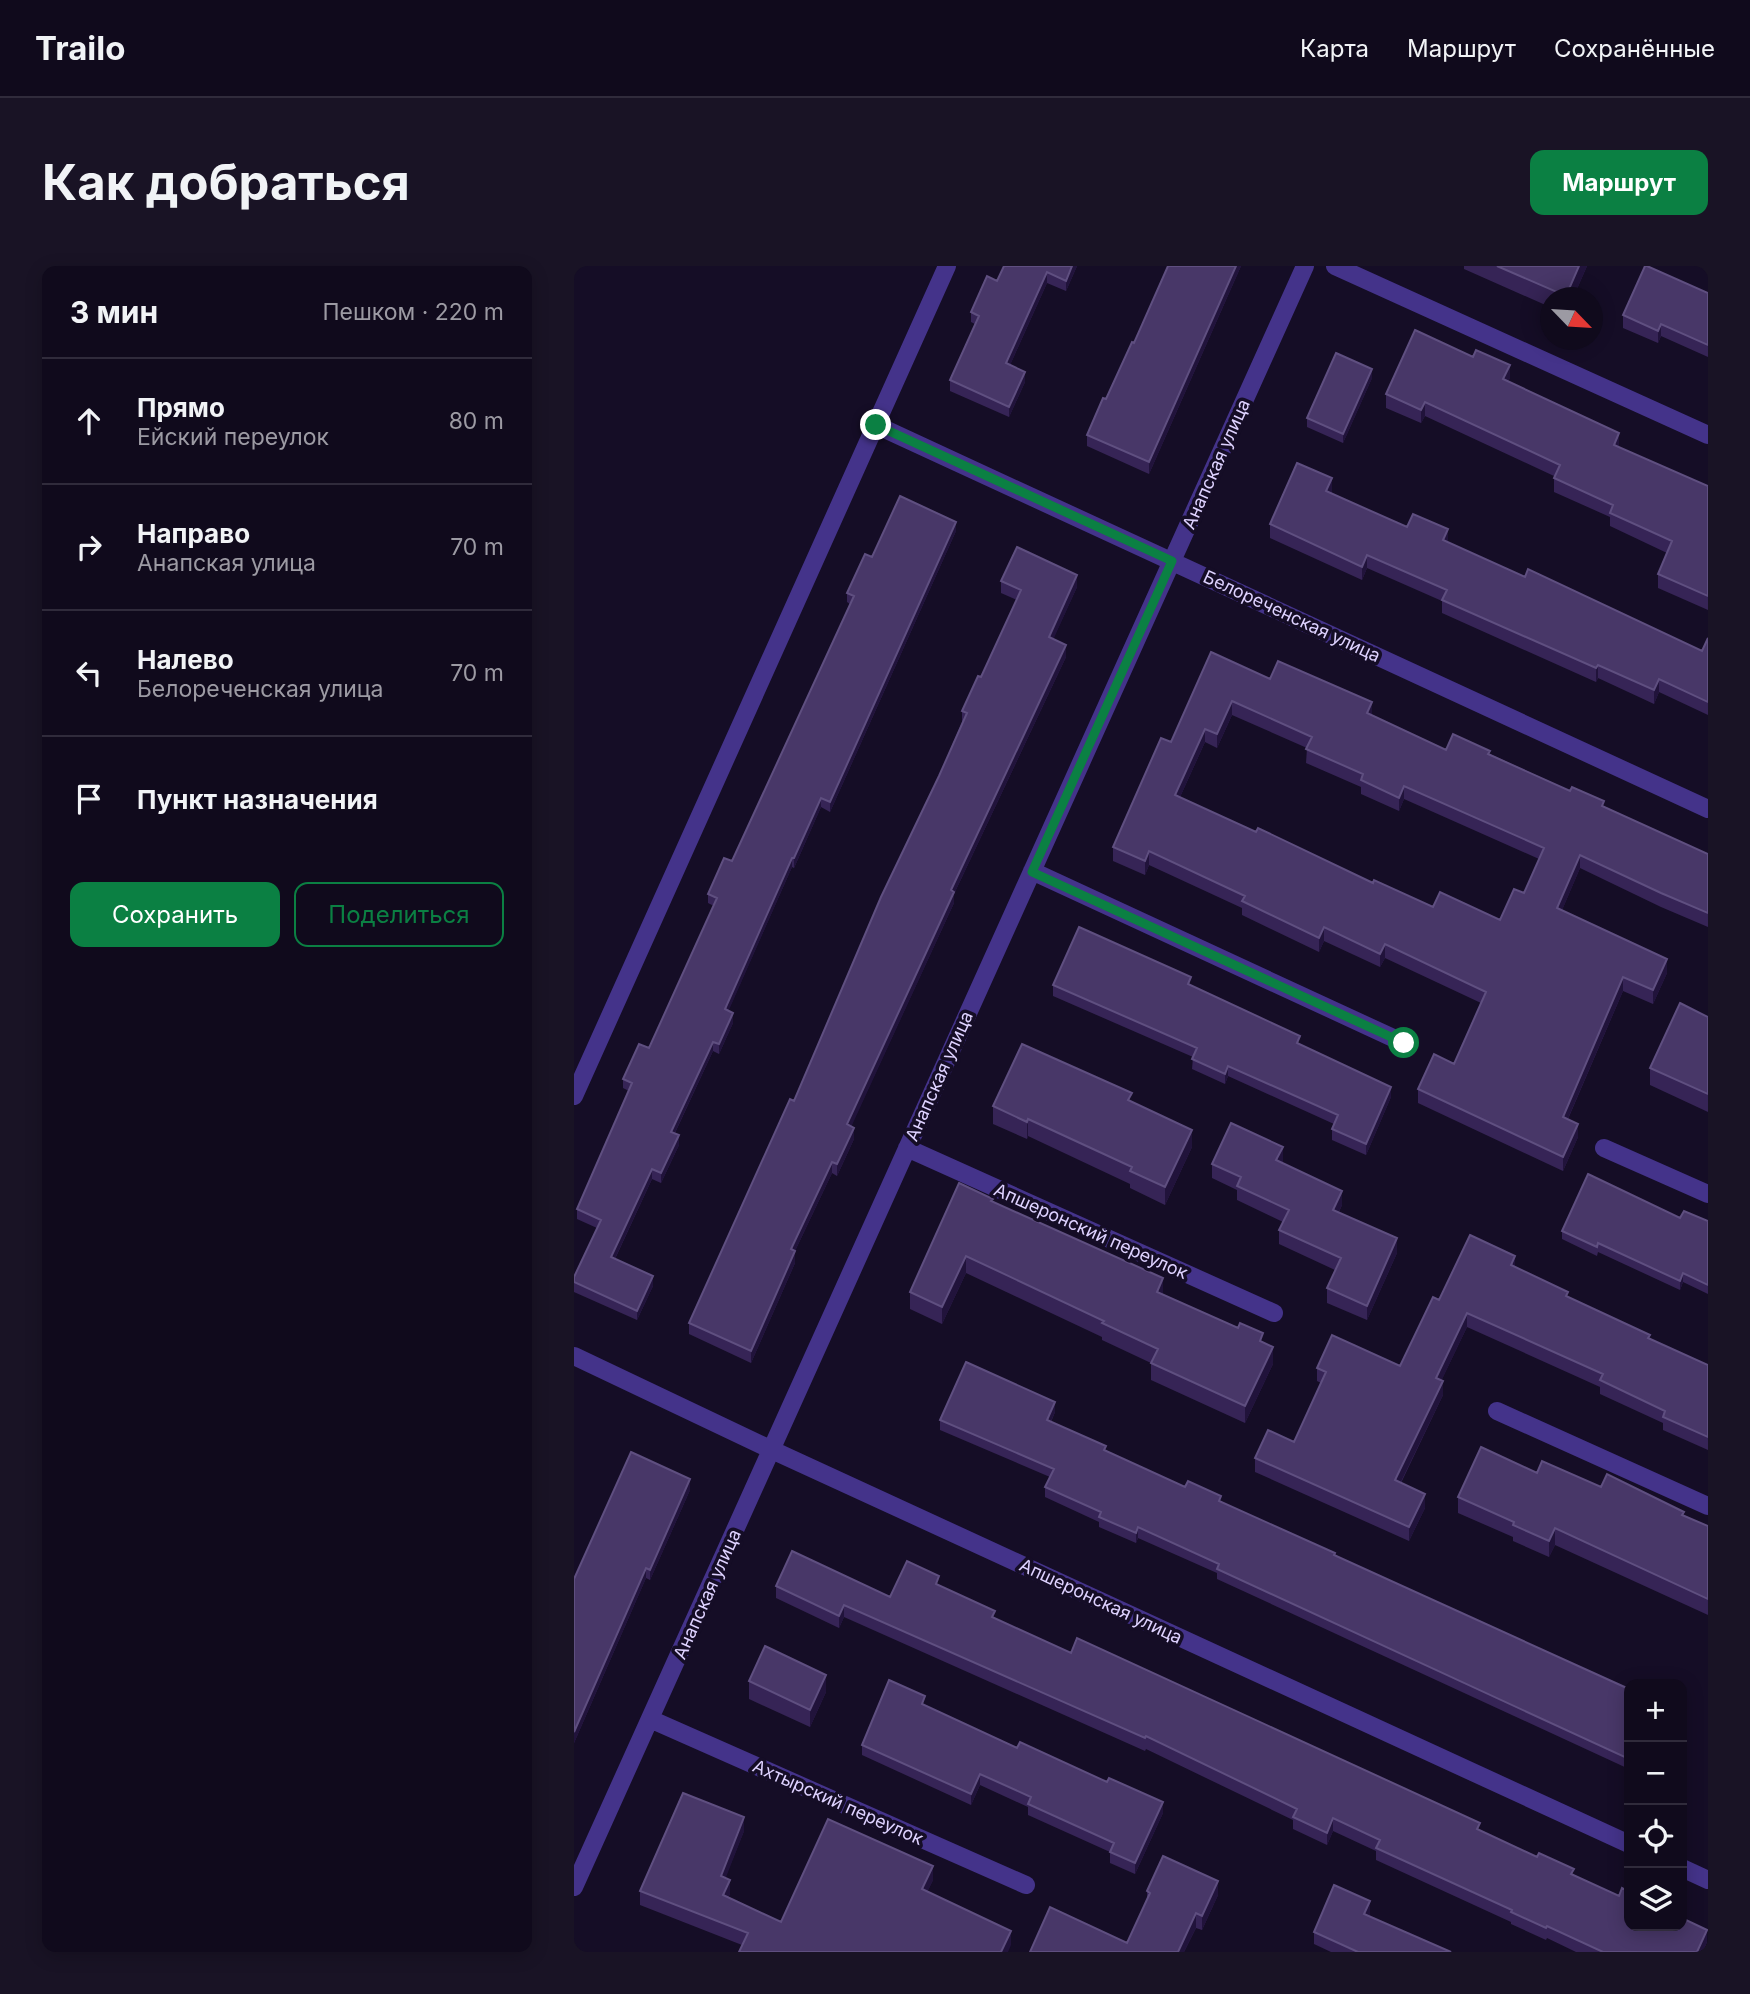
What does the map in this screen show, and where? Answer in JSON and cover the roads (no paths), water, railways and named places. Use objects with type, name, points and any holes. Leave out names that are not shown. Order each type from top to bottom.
[{"type":"street","points":[[574,1096],[947,266]]},
{"type":"street","name":"Анапская улица","points":[[574,1887],[1305,266]]},
{"type":"street","points":[[1335,266],[1708,435]]},
{"type":"street","name":"Белореченская улица","points":[[876,425],[1708,809]]},
{"type":"street","points":[[1032,872],[1404,1043]]},
{"type":"street","name":"Апшеронский переулок","points":[[907,1148],[1274,1313]]},
{"type":"street","points":[[1604,1148],[1708,1194]]},
{"type":"street","name":"Апшеронская улица","points":[[574,1356],[772,1450],[1624,1842]]},
{"type":"street","points":[[1497,1411],[1708,1506]]},
{"type":"street","name":"Ахтырский переулок","points":[[650,1719],[1026,1885]]},
{"type":"street","points":[[1687,1870],[1708,1880]]}]
